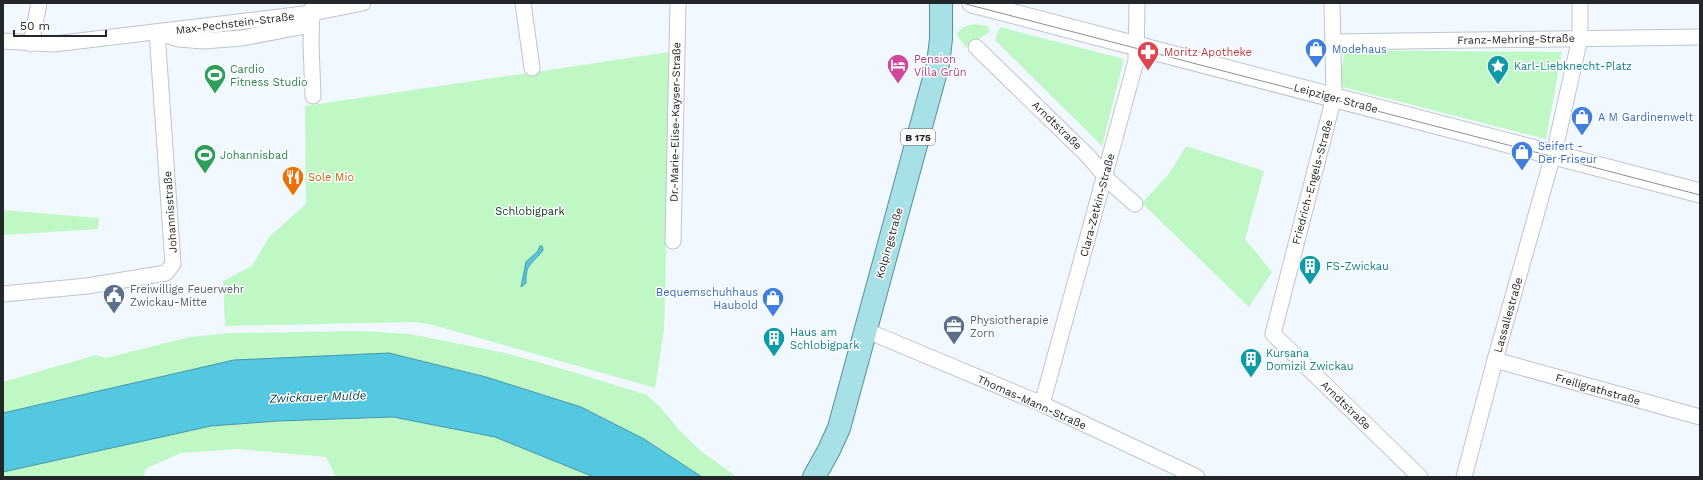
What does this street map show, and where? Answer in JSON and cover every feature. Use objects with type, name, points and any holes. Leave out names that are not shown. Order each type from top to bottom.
[{"type":"main road","name":"Kolpingstraße","points":[[814,477],[839,428],[938,64],[941,39],[941,3]]},
{"type":"street","points":[[31,44],[39,3]]},
{"type":"street","name":"Max-Pechstein-Straße","points":[[3,41],[31,44],[54,44],[157,32],[312,8],[363,3]]},
{"type":"street","points":[[523,3],[532,68]]},
{"type":"street","name":"Dr.-Marie-Elise-Kayser-Straße","points":[[673,241],[678,3]]},
{"type":"street","name":"Leipziger Straße","points":[[972,3],[1334,97],[1555,147],[1700,193]]},
{"type":"street","name":"Clara-Zetkin-Straße","points":[[1042,404],[1136,62],[1137,3]]},
{"type":"street","name":"Friedrich-Engels-Straße","points":[[1273,334],[1334,97],[1332,3]]},
{"type":"street","name":"Lassallestraße","points":[[1464,477],[1495,360],[1555,147],[1580,38],[1580,3]]},
{"type":"street","points":[[312,8],[311,44],[313,96]]},
{"type":"street","name":"Johannisstraße","points":[[3,294],[87,286],[166,273],[173,264],[157,32]]},
{"type":"street","name":"Franz-Mehring-Straße","points":[[1333,42],[1700,37]]},
{"type":"street","name":"Arndtstraße","points":[[976,47],[1088,156],[1105,177],[1135,204]]},
{"type":"street","name":"Thomas-Mann-Straße","points":[[865,330],[1042,404],[1197,477]]},
{"type":"street","name":"Arndtstraße","points":[[1273,334],[1420,477]]},
{"type":"street","name":"Freiligrathstraße","points":[[1495,360],[1700,417]]},
{"type":"green space","points":[[975,24],[988,26],[990,32],[965,47],[956,34],[963,27]]},
{"type":"green space","points":[[1000,27],[1124,59],[1102,146],[995,40]]},
{"type":"green space","points":[[1345,50],[1562,52],[1546,139],[1339,86]]},
{"type":"green space","name":"Schlobigpark","points":[[669,52],[664,330],[655,388],[433,325],[415,322],[225,326],[223,281],[252,266],[269,237],[306,204],[305,106]]},
{"type":"green space","points":[[1186,146],[1264,171],[1245,239],[1272,272],[1249,307],[1142,203],[1169,174]]},
{"type":"green space","points":[[3,210],[99,218],[98,229],[3,235]]},
{"type":"green space","points":[[360,331],[410,334],[505,353],[647,395],[661,408],[679,430],[701,451],[737,477],[702,477],[644,439],[581,407],[486,377],[389,353],[82,395],[3,413],[3,382],[96,355],[106,358],[190,337],[230,333]]},
{"type":"green space","points":[[393,417],[495,437],[594,477],[336,477],[326,457],[239,449],[181,453],[145,469],[144,477],[3,477],[3,472],[211,426],[278,421]]},
{"type":"water","points":[[540,246],[542,246],[543,250],[528,267],[526,283],[521,287],[526,262],[538,251]]},
{"type":"water","name":"Zwickauer Mulde","points":[[389,353],[486,377],[581,407],[644,439],[702,477],[594,477],[495,437],[393,417],[278,421],[211,426],[3,472],[3,413],[234,360]]},
{"type":"tram line","points":[[962,3],[1700,195]]},
{"type":"place","name":"Modehaus","points":[[1316,68]]},
{"type":"place","name":"Moritz Apotheke","points":[[1148,72]]},
{"type":"place","name":"Pension Villa Grün","points":[[898,84]]},
{"type":"place","name":"Karl-Liebknecht-Platz","points":[[1498,86]]},
{"type":"place","name":"Cardio Fitness Studio","points":[[215,94]]},
{"type":"place","name":"A M Gardinenwelt","points":[[1582,136]]},
{"type":"place","name":"Seifert - Der Friseur","points":[[1522,172]]},
{"type":"place","name":"Johannisbad","points":[[205,174]]},
{"type":"place","name":"Sole Mio","points":[[293,196]]},
{"type":"place","name":"FS-Zwickau","points":[[1310,286]]},
{"type":"place","name":"Freiwillige Feuerwehr Zwickau-Mitte","points":[[114,314]]},
{"type":"place","name":"Bequemschuhhaus Haubold","points":[[773,318]]},
{"type":"place","name":"Physiotherapie Zorn","points":[[954,346]]},
{"type":"place","name":"Haus am Schlobigpark","points":[[774,358]]},
{"type":"place","name":"Kursana Domizil Zwickau","points":[[1251,378]]}]
